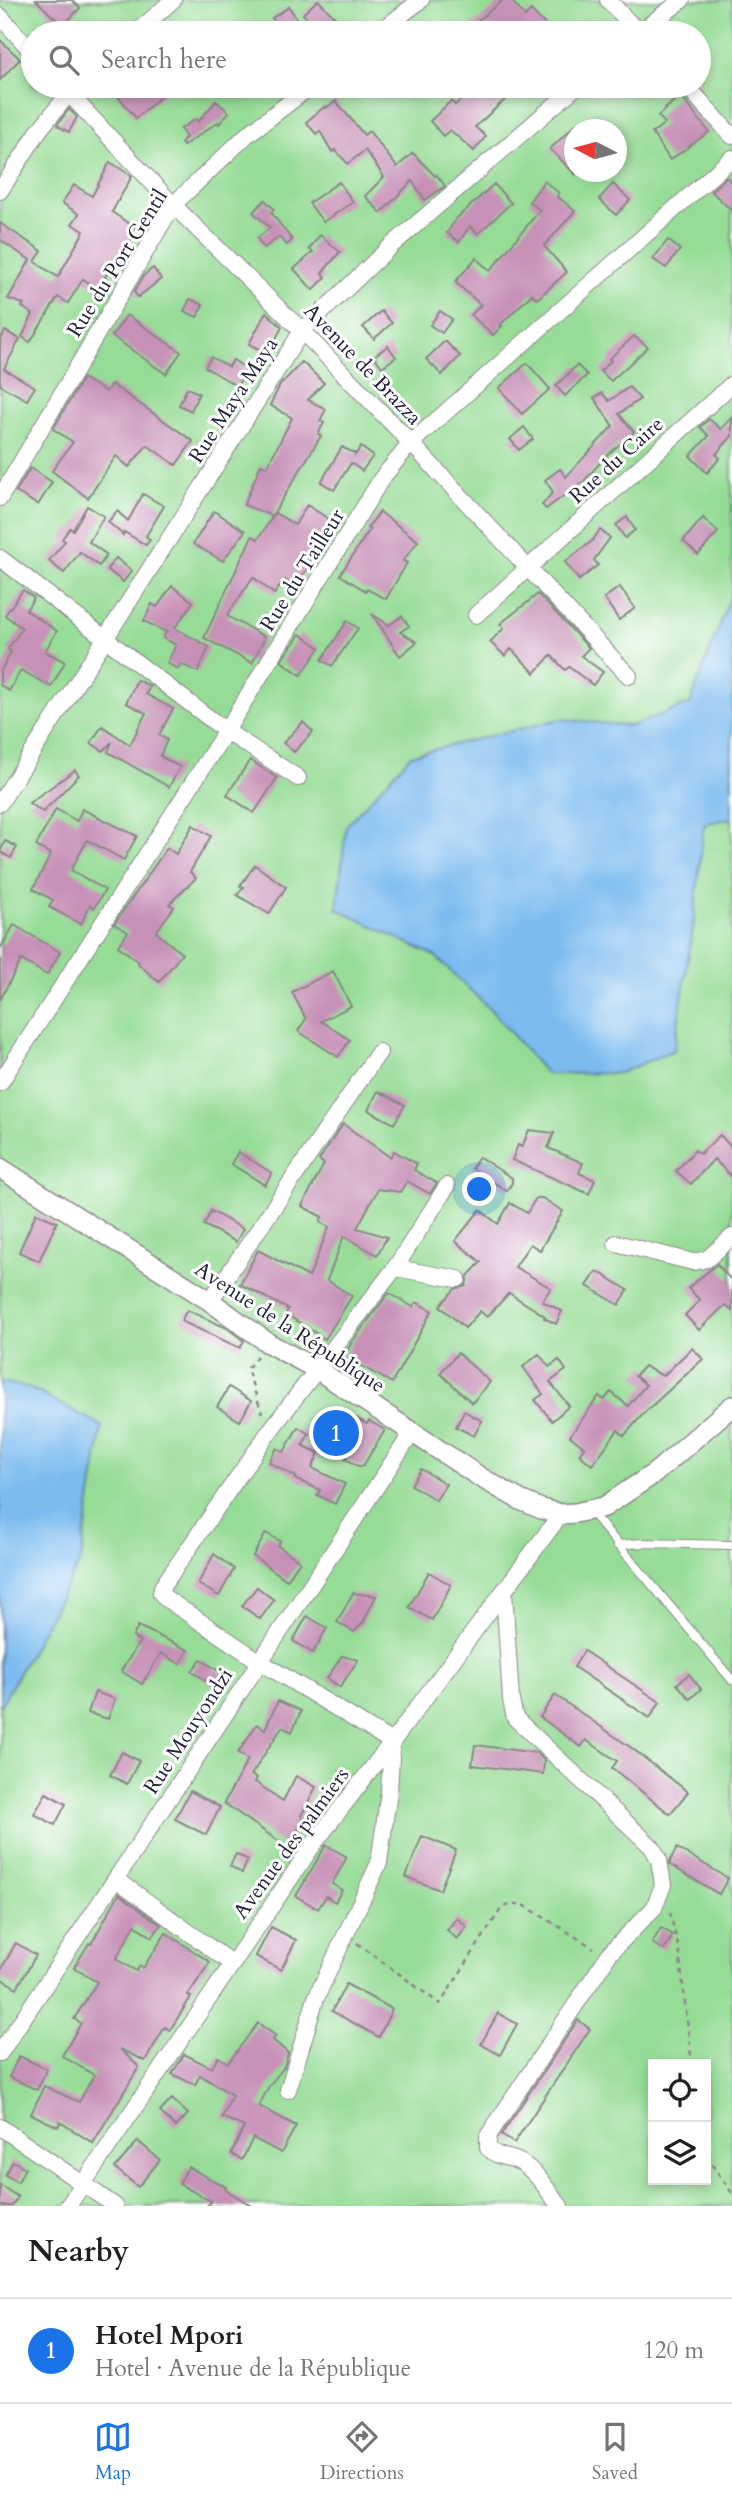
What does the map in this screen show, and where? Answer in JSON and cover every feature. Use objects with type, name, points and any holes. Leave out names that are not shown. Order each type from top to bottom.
[{"type":"street","points":[[149,21],[173,0]]},
{"type":"street","points":[[394,21],[421,0]]},
{"type":"street","points":[[608,0],[628,21]]},
{"type":"street","points":[[655,21],[682,0]]},
{"type":"street","points":[[0,16],[21,40]]},
{"type":"street","points":[[0,191],[61,98]]},
{"type":"street","name":"Avenue de Brazza","points":[[77,98],[173,205],[302,331],[411,443],[629,676]]},
{"type":"street","name":"Rue du Port Gentil","points":[[0,498],[173,205],[247,135],[295,98]]},
{"type":"street","name":"Rue Maya Maya","points":[[0,803],[302,331],[392,245],[564,98]]},
{"type":"street","points":[[698,98],[732,136]]},
{"type":"street","name":"Rue du Tailleur","points":[[0,1083],[226,731],[382,478],[411,443],[732,158]]},
{"type":"street","name":"Rue du Caire","points":[[476,615],[732,384]]},
{"type":"street","points":[[0,558],[226,731],[298,778]]},
{"type":"street","points":[[210,1301],[379,1052]]},
{"type":"street","name":"Avenue de la République","points":[[0,1168],[210,1301],[268,1343],[318,1370],[412,1433],[520,1500],[561,1514]]},
{"type":"street","points":[[288,2090],[316,1998],[379,1863],[389,1791],[392,1742],[259,1661],[165,1598],[162,1587],[270,1432],[396,1268],[447,1186]]},
{"type":"street","points":[[616,1243],[693,1262],[707,1259],[732,1237]]},
{"type":"street","points":[[396,1268],[458,1279]]},
{"type":"street","points":[[561,1514],[604,1507],[655,1473],[732,1406]]},
{"type":"street","name":"Rue Mouyondzi","points":[[0,2053],[412,1433]]},
{"type":"street","name":"Avenue des palmiers","points":[[68,2206],[315,1842],[561,1514]]},
{"type":"street","points":[[504,1591],[511,1700],[515,1718],[652,1847],[659,1860],[663,1885],[654,1908],[610,1953],[488,2136],[488,2148],[508,2160],[522,2162],[560,2206]]},
{"type":"street","points":[[116,1879],[231,1963]]},
{"type":"street","points":[[0,2126],[115,2206]]},
{"type":"lane","points":[[590,1511],[732,1680]]},
{"type":"lane","points":[[617,1545],[732,1545]]},
{"type":"path","points":[[268,1343],[247,1369],[270,1432]]},
{"type":"path","points":[[663,1885],[679,1950],[691,2059]]},
{"type":"path","points":[[345,1934],[440,2004],[501,1909],[511,1904],[522,1904],[601,1952],[610,1953]]},
{"type":"path","points":[[711,2163],[732,2193]]},
{"type":"green space","points":[[0,0],[732,0],[732,2206],[0,2206]]},
{"type":"water","points":[[732,592],[732,818],[704,824],[693,928],[674,1050],[620,1073],[546,1074],[492,1011],[435,956],[337,909],[346,826],[411,755],[560,719],[631,726],[690,704]]},
{"type":"water","points":[[0,1382],[28,1387],[102,1426],[81,1560],[0,1707]]},
{"type":"building","points":[[36,0],[72,0],[80,8],[68,21],[58,21]]},
{"type":"building","points":[[318,0],[338,21],[310,21],[303,14]]},
{"type":"building","points":[[503,0],[511,0],[525,17],[531,10],[542,21],[478,21]]},
{"type":"building","points":[[289,7],[298,21],[274,21],[272,18]]},
{"type":"building","points":[[0,40],[20,59],[0,80]]},
{"type":"building","points":[[119,98],[159,98],[136,118]]},
{"type":"building","points":[[463,98],[507,98],[475,127],[486,136],[474,151],[450,130],[443,136],[430,121],[451,101],[455,105]]},
{"type":"building","points":[[677,98],[682,98],[709,132],[670,160],[652,133],[665,123],[658,116]]},
{"type":"building","points":[[216,101],[229,112],[219,124],[218,122],[183,146],[181,143],[186,137],[180,129],[196,119],[198,122]]},
{"type":"building","points":[[336,101],[364,135],[369,131],[397,167],[413,153],[445,186],[425,200],[412,181],[381,213],[365,196],[384,177],[365,150],[348,164],[335,150],[332,152],[320,131],[316,134],[306,122],[325,106],[326,108]]},
{"type":"building","points":[[69,109],[77,117],[69,132],[57,125]]},
{"type":"building","points":[[564,136],[564,163],[550,149]]},
{"type":"building","points":[[110,162],[132,176],[112,212],[138,230],[123,259],[118,256],[98,289],[83,279],[68,303],[58,297],[30,342],[22,337],[33,314],[22,307],[24,304],[8,299],[30,260],[0,240],[0,223],[42,251],[35,262],[58,277],[84,231],[72,224],[79,214],[62,203],[74,185],[92,196]]},
{"type":"building","points":[[726,177],[732,183],[732,211],[711,191]]},
{"type":"building","points":[[544,181],[575,211],[544,246],[567,272],[537,299],[532,294],[493,335],[471,315],[481,305],[455,282],[476,258],[490,271],[540,210],[529,202]]},
{"type":"building","points":[[339,182],[353,202],[323,222],[309,203]]},
{"type":"building","points":[[494,184],[511,203],[478,234],[470,226],[459,242],[447,233],[456,219]]},
{"type":"building","points":[[613,184],[630,200],[616,215],[599,199]]},
{"type":"building","points":[[265,200],[274,209],[271,212],[292,240],[287,245],[279,237],[264,248],[257,238],[270,228],[253,212]]},
{"type":"building","points":[[320,235],[340,252],[322,273],[326,277],[313,290],[294,269],[313,252],[309,249]]},
{"type":"building","points":[[668,240],[680,250],[666,268],[653,259]]},
{"type":"building","points":[[153,268],[161,279],[138,297],[134,292],[144,275]]},
{"type":"building","points":[[190,299],[203,305],[197,317],[184,311]]},
{"type":"building","points":[[381,311],[392,323],[374,339],[363,327]]},
{"type":"building","points":[[440,311],[452,319],[442,333],[430,325]]},
{"type":"building","points":[[266,312],[282,327],[268,354],[249,344]]},
{"type":"building","points":[[127,315],[181,352],[166,374],[112,336]]},
{"type":"building","points":[[5,331],[20,339],[4,369],[35,387],[27,400],[0,385],[0,341]]},
{"type":"building","points":[[634,336],[648,347],[611,381],[600,371]]},
{"type":"building","points":[[445,341],[460,356],[442,375],[426,359]]},
{"type":"building","points":[[388,346],[396,357],[382,367],[374,356]]},
{"type":"building","points":[[211,357],[229,367],[233,360],[247,369],[237,386],[205,367]]},
{"type":"building","points":[[302,362],[324,383],[308,400],[326,409],[320,421],[324,423],[318,434],[321,436],[272,516],[244,505],[261,464],[267,467],[292,418],[270,405],[280,385]]},
{"type":"building","points":[[527,363],[550,389],[522,414],[499,388]]},
{"type":"building","points":[[577,365],[587,375],[565,396],[556,386]]},
{"type":"building","points":[[83,378],[106,392],[111,384],[193,441],[176,465],[147,445],[129,467],[116,456],[88,498],[52,471],[73,442],[53,429]]},
{"type":"building","points":[[629,387],[640,399],[619,414],[634,432],[606,456],[584,481],[546,509],[542,505],[553,492],[545,480],[560,469],[566,477],[613,426],[594,398],[602,393],[609,401]]},
{"type":"building","points":[[187,388],[199,393],[191,411],[179,405]]},
{"type":"building","points":[[732,417],[732,436],[716,454],[720,458],[707,473],[690,456],[709,436],[700,427],[709,419],[721,429]]},
{"type":"building","points":[[524,427],[533,439],[519,450],[510,439]]},
{"type":"building","points":[[342,447],[356,454],[361,447],[373,456],[362,471],[351,463],[334,490],[321,482]]},
{"type":"building","points":[[30,468],[52,482],[38,505],[16,492]]},
{"type":"building","points":[[143,494],[164,506],[146,536],[150,540],[146,545],[124,532],[123,535],[108,522],[117,511],[128,521]]},
{"type":"building","points":[[307,505],[332,521],[306,567],[308,568],[294,586],[285,580],[274,594],[253,577],[227,616],[265,637],[252,663],[204,638],[252,536],[258,539],[275,513],[295,525]]},
{"type":"building","points":[[87,506],[104,516],[89,542],[107,555],[99,566],[80,552],[64,573],[49,561],[65,541],[62,539],[70,528],[73,530]]},
{"type":"building","points":[[214,511],[245,531],[223,561],[193,544]]},
{"type":"building","points":[[380,512],[418,541],[403,561],[407,563],[386,599],[367,589],[366,591],[340,575],[370,529],[367,528]]},
{"type":"building","points":[[627,517],[635,530],[625,538],[616,525]]},
{"type":"building","points":[[703,518],[718,532],[698,555],[683,541]]},
{"type":"building","points":[[600,530],[610,538],[594,560],[598,565],[579,580],[565,562],[592,541]]},
{"type":"building","points":[[116,558],[132,571],[123,582],[107,569]]},
{"type":"building","points":[[172,586],[193,602],[175,628],[209,647],[198,672],[181,664],[178,669],[167,663],[176,645],[163,638],[166,632],[144,621],[152,604],[157,607]]},
{"type":"building","points":[[620,587],[635,608],[619,620],[604,598]]},
{"type":"building","points":[[23,590],[34,598],[26,610],[57,631],[45,651],[65,662],[51,687],[21,670],[9,691],[0,685],[0,672],[11,652],[8,649],[22,628],[5,615]]},
{"type":"building","points":[[538,594],[589,648],[581,656],[603,672],[593,685],[569,667],[565,670],[551,655],[535,673],[511,649],[505,656],[490,642],[504,628],[500,624]]},
{"type":"building","points":[[372,614],[389,625],[402,616],[409,626],[400,632],[417,642],[400,656]]},
{"type":"building","points":[[347,621],[358,628],[332,666],[322,660]]},
{"type":"building","points":[[300,634],[320,648],[301,675],[281,661]]},
{"type":"building","points":[[137,680],[150,686],[146,694],[173,709],[159,735],[167,740],[160,756],[180,767],[169,787],[108,752],[112,742],[103,751],[91,743],[102,726],[130,745],[146,713],[126,703]]},
{"type":"building","points":[[303,722],[313,732],[294,752],[283,743]]},
{"type":"building","points":[[250,760],[277,778],[254,813],[227,795]]},
{"type":"building","points":[[75,770],[79,775],[43,812],[29,803]]},
{"type":"building","points":[[56,809],[77,821],[82,809],[137,836],[124,860],[87,840],[71,870],[105,890],[94,908],[90,905],[81,924],[49,907],[53,900],[33,889],[51,854],[36,846]]},
{"type":"building","points":[[193,825],[211,836],[190,872],[196,878],[169,904],[174,907],[156,932],[182,954],[159,982],[118,946],[128,932],[114,924],[167,848],[176,854]]},
{"type":"building","points":[[5,841],[17,847],[11,858],[0,852]]},
{"type":"building","points":[[255,865],[286,887],[269,914],[237,895]]},
{"type":"building","points":[[14,925],[60,952],[47,975],[21,960],[0,1000],[0,949]]},
{"type":"building","points":[[333,971],[351,1006],[321,1021],[350,1040],[338,1057],[298,1031],[306,1019],[292,992]]},
{"type":"building","points":[[378,1091],[405,1105],[394,1124],[368,1110]]},
{"type":"building","points":[[343,1124],[390,1157],[394,1151],[417,1164],[414,1170],[437,1183],[430,1194],[407,1181],[400,1192],[378,1189],[357,1228],[387,1237],[377,1255],[344,1236],[327,1280],[352,1296],[325,1339],[286,1314],[288,1309],[240,1284],[258,1250],[309,1277],[329,1227],[320,1222],[322,1217],[302,1206],[324,1164],[319,1160]]},
{"type":"building","points":[[529,1130],[554,1133],[548,1148],[583,1163],[579,1173],[595,1180],[589,1194],[512,1160],[518,1145],[522,1147]]},
{"type":"building","points":[[720,1135],[732,1148],[732,1177],[714,1159],[691,1184],[676,1171],[695,1150],[700,1154]]},
{"type":"building","points":[[238,1152],[272,1173],[265,1185],[231,1164]]},
{"type":"building","points":[[479,1157],[512,1178],[507,1191],[472,1168]]},
{"type":"building","points":[[536,1198],[542,1198],[563,1211],[540,1250],[530,1244],[515,1267],[551,1288],[542,1301],[562,1311],[556,1324],[509,1293],[487,1317],[480,1311],[465,1328],[440,1306],[455,1289],[466,1286],[468,1276],[481,1262],[455,1241],[480,1210],[498,1224],[510,1203],[527,1213]]},
{"type":"building","points":[[211,1211],[243,1229],[236,1242],[204,1225]]},
{"type":"building","points":[[36,1213],[57,1222],[39,1261],[19,1252]]},
{"type":"building","points":[[717,1264],[732,1281],[732,1311],[725,1305],[699,1330],[685,1315],[700,1300],[688,1288]]},
{"type":"building","points":[[597,1271],[628,1290],[619,1305],[587,1286]]},
{"type":"building","points":[[389,1293],[413,1307],[416,1302],[432,1311],[392,1383],[344,1356]]},
{"type":"building","points":[[187,1310],[227,1328],[244,1341],[240,1348],[181,1321]]},
{"type":"building","points":[[692,1348],[703,1359],[644,1413],[624,1436],[618,1430],[592,1465],[579,1454],[584,1447],[570,1436],[599,1396],[604,1400],[611,1392],[628,1406],[646,1385],[635,1376],[644,1366],[663,1376]]},
{"type":"building","points":[[458,1353],[490,1382],[472,1403],[440,1373]]},
{"type":"building","points":[[539,1354],[549,1367],[559,1360],[566,1370],[550,1382],[569,1406],[552,1421],[535,1400],[543,1394],[523,1367]]},
{"type":"building","points":[[229,1387],[251,1401],[240,1421],[217,1407]]},
{"type":"building","points":[[340,1410],[385,1430],[363,1466],[346,1459],[360,1435],[334,1422]]},
{"type":"building","points":[[464,1411],[482,1421],[474,1436],[456,1427]]},
{"type":"building","points":[[298,1427],[309,1434],[302,1445],[319,1453],[312,1468],[345,1484],[335,1504],[317,1495],[320,1490],[295,1479],[296,1477],[269,1462],[277,1448],[284,1452]]},
{"type":"building","points":[[421,1469],[446,1484],[436,1500],[411,1485]]},
{"type":"building","points":[[266,1533],[280,1541],[278,1546],[300,1561],[287,1580],[253,1556]]},
{"type":"building","points":[[214,1554],[234,1569],[219,1596],[198,1584]]},
{"type":"building","points":[[429,1572],[451,1585],[432,1620],[409,1607]]},
{"type":"building","points":[[257,1587],[274,1600],[260,1619],[242,1606]]},
{"type":"building","points":[[353,1593],[376,1596],[363,1623],[354,1632],[337,1622]]},
{"type":"building","points":[[307,1616],[327,1628],[313,1653],[293,1641]]},
{"type":"building","points":[[138,1626],[188,1650],[180,1664],[161,1653],[142,1684],[121,1671],[140,1641],[133,1637]]},
{"type":"building","points":[[584,1651],[660,1702],[650,1718],[574,1667]]},
{"type":"building","points":[[342,1656],[358,1660],[340,1687],[327,1678]]},
{"type":"building","points":[[201,1659],[224,1675],[215,1687],[192,1671]]},
{"type":"building","points":[[689,1674],[701,1689],[690,1699],[677,1684]]},
{"type":"building","points":[[95,1692],[115,1699],[108,1719],[88,1713]]},
{"type":"building","points":[[555,1695],[633,1749],[688,1792],[670,1814],[612,1768],[617,1761],[586,1740],[581,1747],[540,1717]]},
{"type":"building","points":[[278,1701],[301,1711],[292,1732],[282,1727],[251,1775],[257,1778],[255,1782],[283,1801],[296,1776],[316,1787],[301,1816],[304,1820],[287,1847],[224,1803],[248,1759],[238,1753],[257,1724],[265,1729]]},
{"type":"building","points":[[475,1745],[537,1753],[544,1760],[543,1774],[472,1765]]},
{"type":"building","points":[[122,1752],[139,1761],[127,1784],[110,1775]]},
{"type":"building","points":[[190,1791],[220,1807],[206,1835],[175,1819]]},
{"type":"building","points":[[46,1793],[66,1804],[55,1825],[34,1814]]},
{"type":"building","points":[[422,1836],[456,1850],[440,1890],[406,1877]]},
{"type":"building","points":[[326,1845],[347,1857],[332,1884],[342,1890],[335,1902],[326,1896],[318,1909],[296,1896]]},
{"type":"building","points":[[677,1848],[728,1878],[719,1894],[670,1865]]},
{"type":"building","points":[[236,1854],[248,1860],[242,1873],[230,1866]]},
{"type":"building","points":[[119,1894],[161,1925],[152,1937],[135,1925],[116,1959],[136,1971],[140,1966],[143,1968],[166,1933],[210,1962],[188,1995],[191,1997],[170,2030],[165,2027],[145,2061],[120,2049],[139,2067],[93,2143],[60,2122],[58,2127],[31,2114],[44,2086],[79,2102],[94,2075],[62,2056],[81,2023],[74,2019],[97,1982],[74,1968]]},
{"type":"building","points":[[457,1918],[467,1927],[457,1939],[447,1930]]},
{"type":"building","points":[[271,1927],[296,1940],[281,1970],[256,1956]]},
{"type":"building","points":[[661,1928],[673,1935],[664,1950],[652,1943]]},
{"type":"building","points":[[16,1943],[36,1955],[17,1988],[0,1978],[0,1971]]},
{"type":"building","points":[[346,1984],[392,2009],[379,2037],[332,2011]]},
{"type":"building","points":[[498,2013],[517,2024],[500,2055],[481,2044]]},
{"type":"building","points":[[578,2020],[590,2029],[514,2143],[501,2135]]},
{"type":"building","points":[[258,2023],[276,2036],[273,2040],[288,2053],[284,2067],[269,2086],[259,2106],[296,2126],[281,2153],[253,2138],[242,2160],[231,2154],[244,2127],[222,2117],[232,2095],[200,2075],[195,2085],[172,2074],[184,2054],[212,2068],[218,2057],[228,2063]]},
{"type":"building","points":[[19,2056],[47,2069],[37,2090],[9,2077]]},
{"type":"building","points":[[172,2099],[188,2114],[176,2127],[160,2112]]},
{"type":"building","points":[[138,2141],[160,2160],[138,2187],[115,2168]]},
{"type":"building","points":[[13,2161],[25,2168],[18,2182],[5,2175]]},
{"type":"building","points":[[188,2167],[226,2187],[225,2189],[252,2206],[207,2206],[211,2201],[179,2184]]},
{"type":"building","points":[[0,2185],[18,2197],[12,2206],[0,2206]]},
{"type":"place","name":"Hotel Mpori","points":[[336,1433]]}]
